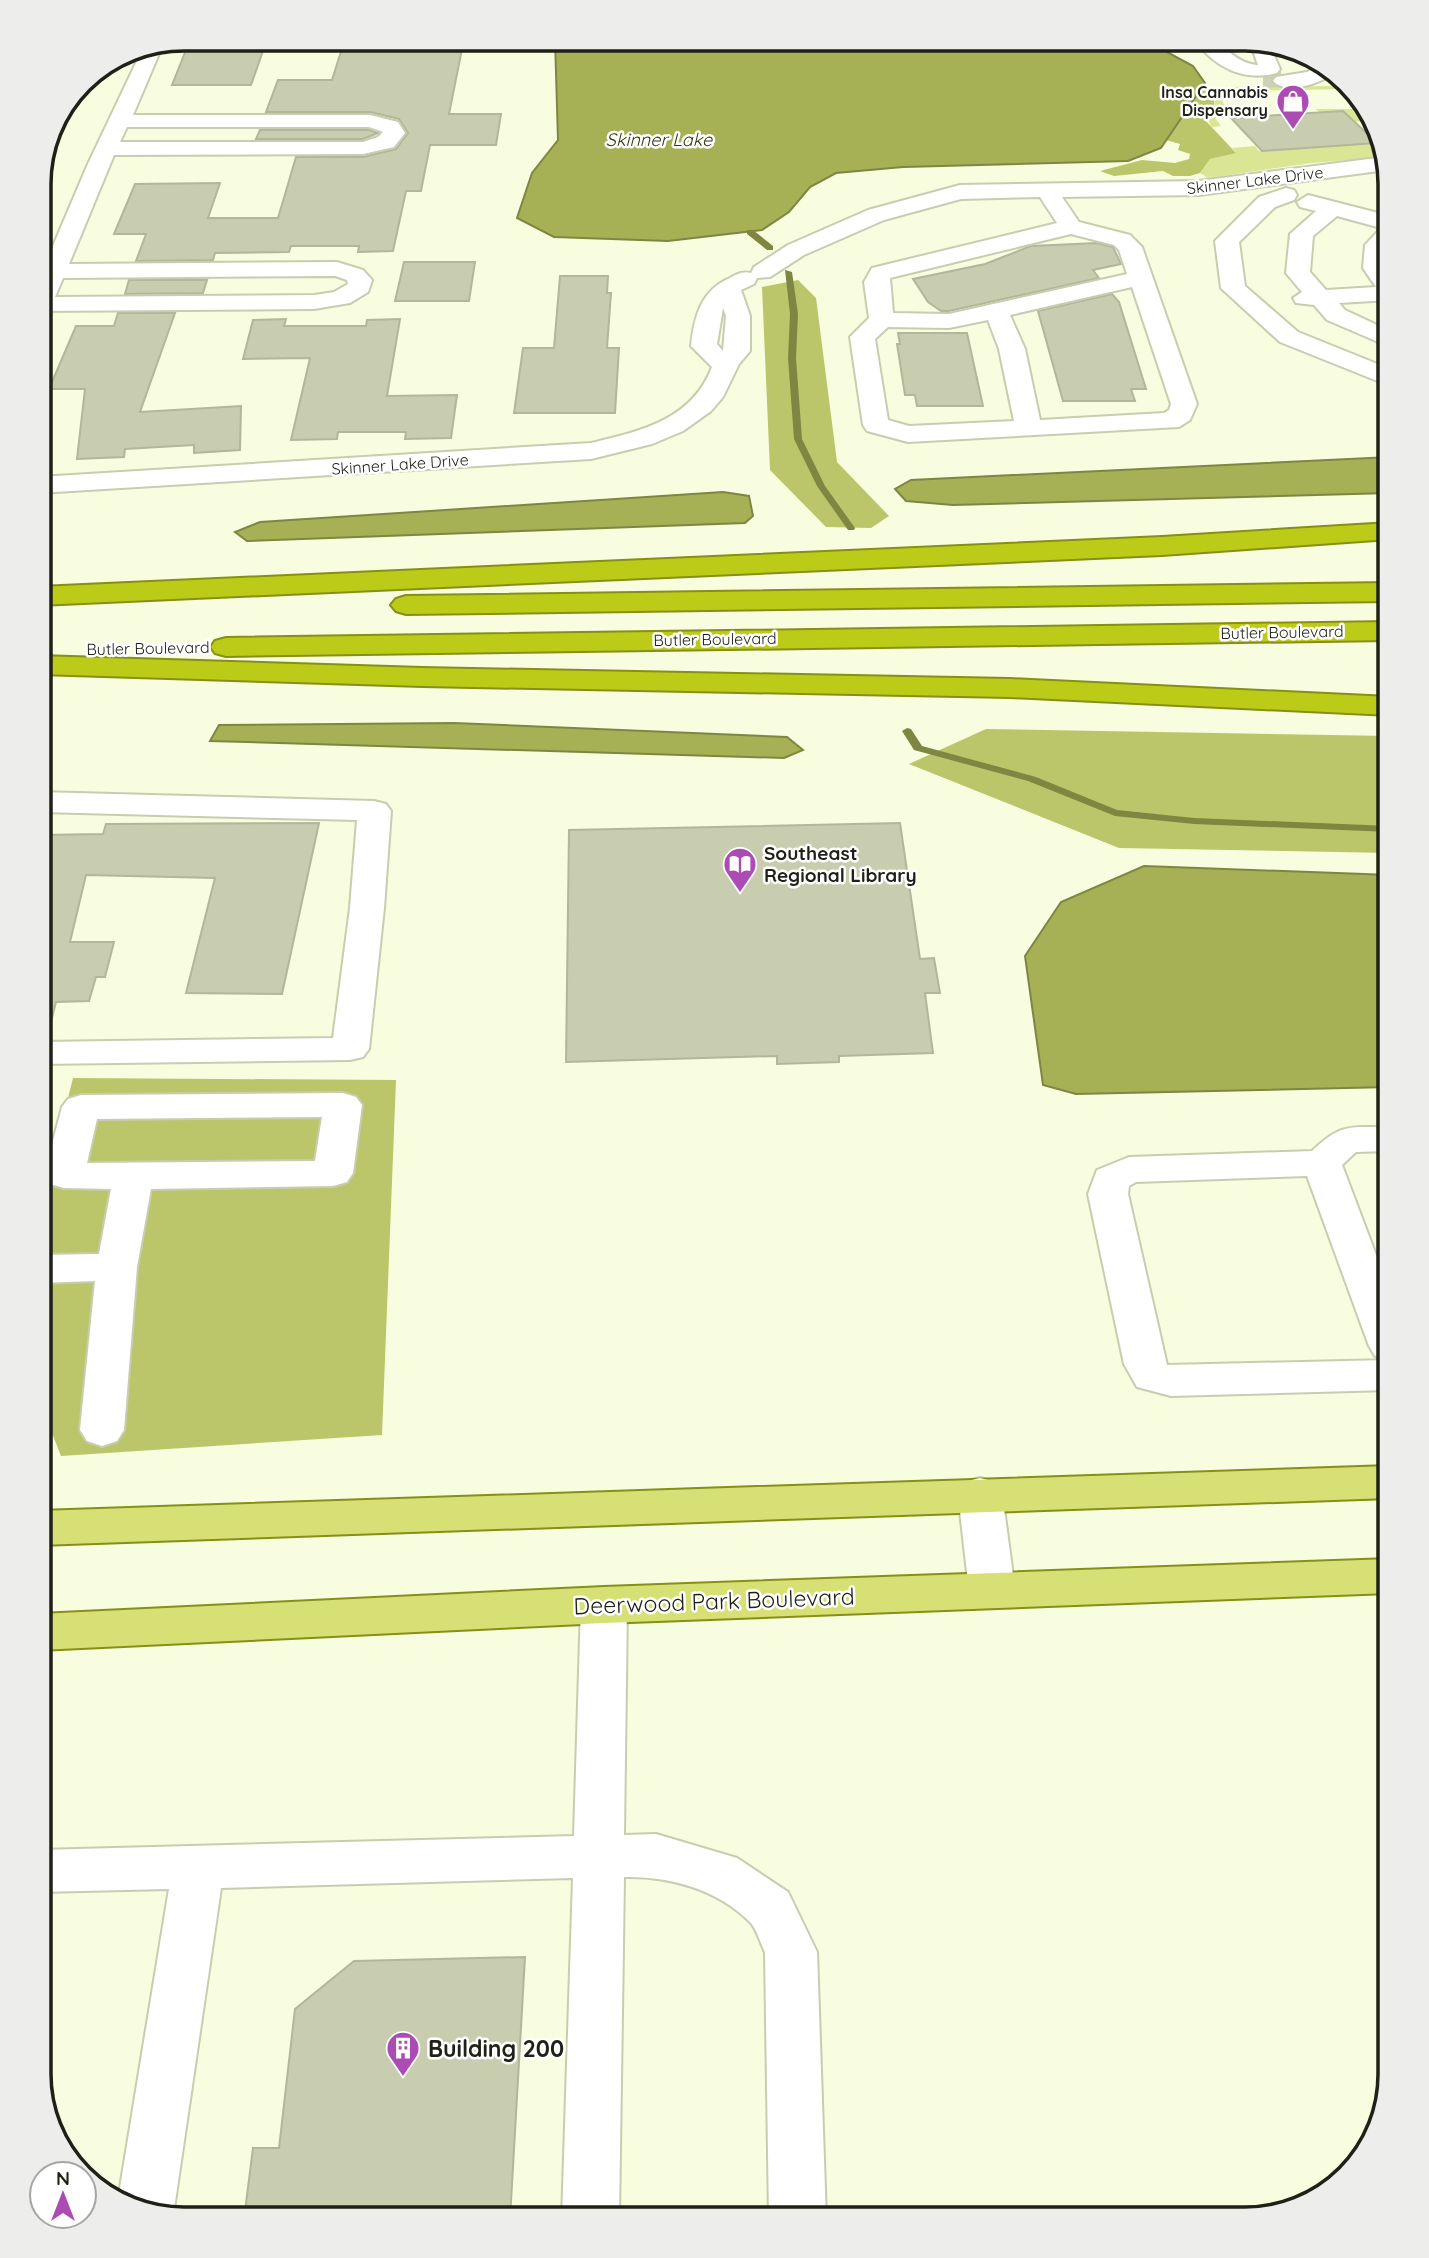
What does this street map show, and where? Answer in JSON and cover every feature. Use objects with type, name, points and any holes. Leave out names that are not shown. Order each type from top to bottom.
[{"type":"highway","points":[[51,595],[1149,547],[1378,532]]},
{"type":"highway","name":"Butler Boulevard","points":[[51,609],[1378,592]]},
{"type":"highway","name":"Butler Boulevard","points":[[51,649],[1378,631]]},
{"type":"highway","points":[[51,665],[422,677],[1010,688],[1378,705]]},
{"type":"main road","points":[[51,1528],[1378,1482]]},
{"type":"main road","name":"Deerwood Park Boulevard","points":[[51,1631],[604,1605],[1378,1576]]},
{"type":"street","points":[[1200,51],[1218,76],[1279,79],[1321,74]]},
{"type":"street","points":[[1208,51],[1233,67],[1248,71],[1270,69],[1263,52]]},
{"type":"street","points":[[51,278],[150,55]]},
{"type":"street","points":[[106,149],[363,148],[386,142],[394,133],[390,127],[370,121],[119,121]]},
{"type":"street","name":"Skinner Lake Drive","points":[[51,484],[591,451],[665,432],[700,409],[717,389],[723,364],[737,351],[738,316],[728,286],[762,272],[1003,202],[1124,191],[1280,187],[1377,165]]},
{"type":"street","points":[[1378,220],[1331,210],[1280,187],[1227,241],[1233,288],[1289,337],[1378,373]]},
{"type":"street","name":"Skinner Lake Drive","points":[[762,272],[796,250],[899,208],[938,197],[983,190],[1124,191]]},
{"type":"street","points":[[1051,197],[1071,227]]},
{"type":"street","points":[[899,208],[932,223]]},
{"type":"street","points":[[1331,210],[1302,234],[1298,273],[1336,315],[1378,334]]},
{"type":"street","points":[[882,320],[876,282],[880,273],[1071,227],[1122,240],[1129,247],[1140,278],[1184,404],[1181,414],[1170,421],[908,434],[876,425],[862,337],[882,320],[949,321],[1140,278]]},
{"type":"street","points":[[51,306],[314,302],[341,298],[360,287],[360,280],[355,275],[337,269],[54,271]]},
{"type":"street","points":[[1249,302],[1378,292]]},
{"type":"street","points":[[997,312],[1012,349],[1029,428]]},
{"type":"street","points":[[51,802],[374,811],[367,908],[350,1049],[51,1053]]},
{"type":"street","points":[[343,1105],[333,1173],[133,1177],[64,1175],[81,1107],[343,1105]]},
{"type":"street","points":[[1378,1139],[1346,1140],[1322,1163],[1129,1170],[1111,1179],[1108,1194],[1144,1364],[1152,1376],[1171,1381],[1378,1375]]},
{"type":"street","points":[[1322,1163],[1378,1312]]},
{"type":"street","points":[[102,1430],[117,1267],[133,1177]]},
{"type":"street","points":[[51,1269],[117,1267]]},
{"type":"street","points":[[979,1494],[992,1590]]},
{"type":"street","points":[[591,2207],[604,1605]]},
{"type":"street","points":[[51,1871],[656,1855],[719,1873],[770,1908],[791,1952],[798,2207]]},
{"type":"street","points":[[146,2202],[198,1867]]},
{"type":"shaded area","points":[[1190,81],[1217,90],[1213,108],[1205,115],[1206,121],[1236,153],[1210,159],[1200,173],[1190,176],[1173,176],[1163,171],[1114,176],[1100,171],[1142,160],[1175,163],[1189,159],[1190,154],[1178,150],[1180,144],[1166,140],[1186,111]]},
{"type":"shaded area","points":[[1335,86],[1338,89],[1236,91],[1238,96],[1221,97],[1226,110],[1233,117],[1215,118],[1221,126],[1212,127],[1205,115],[1214,108],[1217,90],[1214,87]]},
{"type":"shaded area","points":[[1316,109],[1355,109],[1363,121],[1353,122],[1342,111],[1319,112]]},
{"type":"shaded area","points":[[1372,143],[1376,158],[1312,163],[1208,178],[1200,173],[1210,159],[1236,152],[1232,148],[1255,146],[1259,151]]},
{"type":"shaded area","points":[[798,280],[816,298],[837,462],[889,516],[871,528],[826,527],[770,470],[762,287]]},
{"type":"shaded area","points":[[986,729],[1378,736],[1378,853],[1119,848],[909,764]]},
{"type":"shaded area","points":[[73,1078],[396,1080],[382,1435],[61,1456],[51,1431],[51,1167]]},
{"type":"water","name":"Skinner Lake","points":[[555,51],[1165,51],[1193,66],[1205,83],[1161,148],[1128,161],[903,167],[836,173],[810,187],[789,212],[762,230],[668,241],[554,237],[517,218],[532,173],[558,140]]},
{"type":"water","points":[[1378,458],[1378,493],[953,505],[906,501],[895,489],[911,480]]},
{"type":"water","points":[[723,492],[749,496],[753,516],[745,523],[247,541],[235,532],[260,522]]},
{"type":"water","points":[[454,723],[787,737],[803,750],[784,758],[210,741],[219,725]]},
{"type":"water","points":[[1144,866],[1378,875],[1378,1087],[1076,1094],[1043,1085],[1025,956],[1061,902]]},
{"type":"building","points":[[186,51],[263,51],[251,85],[172,85]]},
{"type":"building","points":[[341,51],[462,51],[449,114],[501,114],[496,145],[430,145],[421,191],[406,191],[393,251],[358,252],[359,246],[291,246],[289,252],[215,253],[213,260],[136,261],[146,234],[114,234],[135,184],[220,183],[208,218],[278,218],[296,157],[363,157],[396,149],[408,133],[399,119],[370,112],[266,112],[278,80],[332,80]]},
{"type":"building","name":"Insa Cannabis Dispensary","points":[[1343,111],[1369,135],[1372,143],[1262,151],[1231,118]]},
{"type":"building","points":[[260,130],[369,130],[378,133],[363,139],[256,139]]},
{"type":"building","points":[[1097,243],[1113,247],[1121,264],[1093,270],[1099,278],[949,311],[941,311],[928,302],[913,279],[985,264],[1031,246]]},
{"type":"building","points":[[404,262],[475,262],[469,301],[395,301]]},
{"type":"building","points":[[560,276],[608,276],[607,293],[611,293],[607,348],[619,348],[615,413],[514,413],[523,348],[554,348]]},
{"type":"building","points":[[129,280],[207,280],[203,293],[125,294]]},
{"type":"building","points":[[1112,294],[1119,302],[1146,389],[1131,389],[1135,401],[1063,401],[1038,311]]},
{"type":"building","points":[[118,313],[175,313],[140,412],[241,406],[240,450],[194,453],[194,445],[125,449],[124,457],[77,459],[85,389],[51,389],[51,384],[76,326],[114,326]]},
{"type":"building","points":[[286,319],[284,326],[366,326],[367,320],[400,319],[387,396],[457,395],[451,438],[405,439],[406,432],[338,432],[337,439],[291,440],[310,358],[243,359],[253,320]]},
{"type":"building","points":[[898,333],[967,333],[983,406],[917,406],[915,395],[905,395],[897,344],[900,344]]},
{"type":"building","points":[[319,823],[282,994],[186,993],[215,878],[86,875],[70,942],[114,942],[105,977],[96,977],[89,1001],[56,1002],[51,1022],[51,835],[103,834],[106,824]]},
{"type":"building","name":"Southeast Regional Library","points":[[900,823],[920,959],[934,958],[940,993],[925,993],[933,1053],[839,1056],[839,1062],[777,1064],[777,1056],[566,1062],[569,830]]},
{"type":"building","name":"Building 200","points":[[525,1957],[511,2207],[246,2207],[253,2148],[279,2148],[295,2009],[354,1961]]},
{"type":"waterway","points":[[750,232],[770,248]]},
{"type":"waterway","points":[[788,272],[794,314],[792,358],[798,439],[821,486],[851,528]]},
{"type":"waterway","points":[[907,731],[918,748],[1032,779],[1115,813],[1194,821],[1378,829]]},
{"type":"tunnel","points":[[1263,77],[1281,77]]},
{"type":"place","name":"Insa Cannabis Dispensary","points":[[1293,131]]},
{"type":"place","name":"Southeast Regional Library","points":[[740,894]]},
{"type":"place","name":"Building 200","points":[[403,2078]]}]
